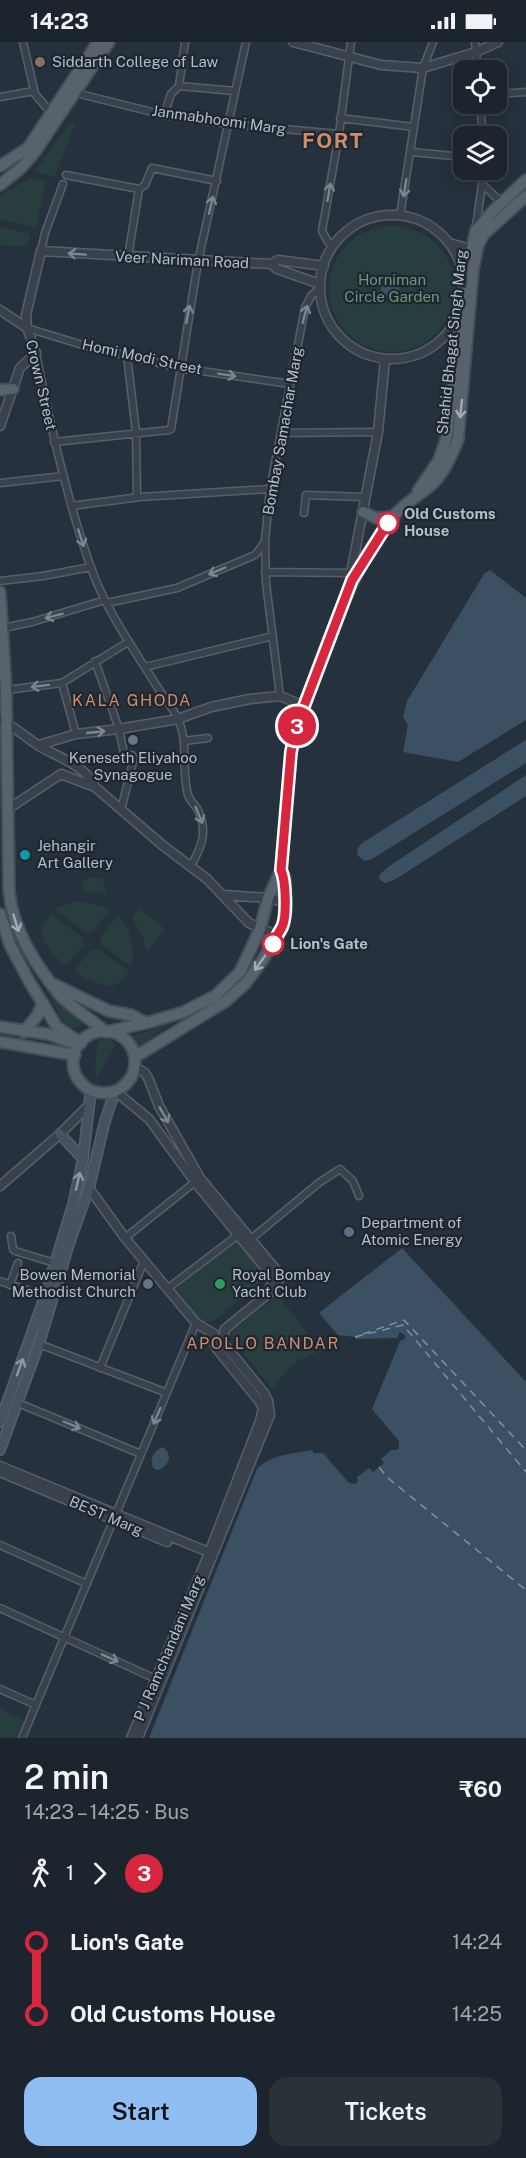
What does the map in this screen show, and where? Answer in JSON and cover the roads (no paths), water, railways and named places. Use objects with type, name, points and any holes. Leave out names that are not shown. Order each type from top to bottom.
[{"type":"main road","points":[[0,166],[28,148],[98,42]]},
{"type":"main road","points":[[0,185],[22,167],[34,153],[109,42]]},
{"type":"main road","name":"Shahid Bhagat Singh Marg","points":[[443,463],[459,335],[475,240],[493,211],[526,180]]},
{"type":"main road","name":"Shahid Bhagat Singh Marg","points":[[106,1032],[184,1012],[215,996],[240,972],[260,929],[268,898],[281,870],[291,752],[295,733],[352,577],[392,517],[415,496],[443,463],[458,440],[475,240],[526,196]]},
{"type":"main road","points":[[0,390],[13,389]]},
{"type":"main road","points":[[363,512],[376,518],[392,517]]},
{"type":"main road","points":[[0,592],[11,905],[21,939],[60,995],[106,1032]]},
{"type":"main road","points":[[135,1062],[189,1023],[226,1001],[246,983],[282,928],[285,917],[285,878],[281,870]]},
{"type":"main road","points":[[0,914],[10,945],[43,1003],[57,1027],[78,1048]]},
{"type":"main road","points":[[53,984],[109,1011],[131,1015],[146,1023]]},
{"type":"main road","points":[[24,1032],[37,1016],[43,1003]]},
{"type":"main road","points":[[184,1012],[189,1023]]},
{"type":"main road","points":[[0,1027],[48,1034],[62,1038],[78,1048]]},
{"type":"main road","points":[[106,1032],[117,1034],[126,1040],[132,1049],[135,1062],[130,1079],[123,1087],[115,1091],[103,1093],[91,1090],[78,1079],[74,1070],[78,1048],[88,1036],[106,1032]]},
{"type":"main road","points":[[0,1042],[78,1048]]},
{"type":"main road","points":[[0,1422],[45,1296],[73,1204],[83,1159],[91,1090]]},
{"type":"main road","points":[[0,1450],[39,1344],[69,1244],[89,1188],[105,1121],[115,1091]]},
{"type":"main road","points":[[60,1134],[83,1159]]},
{"type":"street","points":[[164,115],[171,94],[179,86],[185,42]]},
{"type":"street","points":[[54,442],[171,429],[198,262],[230,124],[246,42]]},
{"type":"street","points":[[293,42],[381,65],[423,68],[476,47],[498,42]]},
{"type":"street","points":[[332,246],[322,231],[339,134],[351,42]]},
{"type":"street","points":[[400,216],[423,68],[433,42]]},
{"type":"street","points":[[24,43],[35,93],[46,107]]},
{"type":"street","points":[[179,86],[235,91]]},
{"type":"street","points":[[507,93],[526,92]]},
{"type":"street","points":[[0,97],[35,93]]},
{"type":"street","name":"Janmabhoomi Marg","points":[[76,93],[164,115],[230,124],[339,134]]},
{"type":"street","points":[[340,118],[414,127]]},
{"type":"street","points":[[411,152],[453,156]]},
{"type":"street","points":[[66,175],[139,189],[145,185],[152,168],[217,181]]},
{"type":"street","points":[[449,243],[475,240],[483,180]]},
{"type":"street","points":[[27,328],[27,306],[45,233],[63,184]]},
{"type":"street","points":[[482,184],[503,204]]},
{"type":"street","points":[[128,257],[139,189]]},
{"type":"street","points":[[384,216],[400,216],[418,220],[435,230],[449,243],[464,278],[457,318],[445,336],[428,350],[407,358],[385,355],[368,356],[352,348],[339,337],[322,306],[320,286],[324,266],[332,246],[355,225],[384,216]]},
{"type":"street","name":"Veer Nariman Road","points":[[41,252],[198,262],[271,264],[277,269],[320,286]]},
{"type":"street","points":[[271,264],[278,260],[324,266]]},
{"type":"street","name":"Bombay Samachar Marg","points":[[280,696],[265,572],[265,541],[270,489],[305,308],[311,296],[320,286]]},
{"type":"street","name":"Homi Modi Street","points":[[0,310],[27,328],[89,347],[182,368],[290,384]]},
{"type":"street","points":[[445,336],[459,335],[468,325]]},
{"type":"street","name":"Crown Street","points":[[27,328],[36,353],[54,442],[71,506],[91,567],[106,602],[128,642],[178,719],[184,741],[189,797],[197,809],[204,828],[199,852],[191,866]]},
{"type":"street","points":[[0,426],[20,368],[36,353]]},
{"type":"street","points":[[265,572],[352,577],[378,432],[385,355]]},
{"type":"street","points":[[127,356],[136,432],[137,497]]},
{"type":"street","points":[[281,433],[378,432]]},
{"type":"street","points":[[0,483],[64,476]]},
{"type":"street","points":[[71,506],[137,497],[270,489]]},
{"type":"street","points":[[304,513],[306,495],[365,497]]},
{"type":"street","points":[[3,628],[106,602],[177,588],[255,555],[265,541]]},
{"type":"street","points":[[0,581],[91,567]]},
{"type":"street","points":[[145,667],[273,636]]},
{"type":"street","points":[[4,686],[62,683],[128,642]]},
{"type":"street","points":[[95,661],[119,729],[124,753],[134,758],[121,810]]},
{"type":"street","points":[[62,683],[76,734]]},
{"type":"street","points":[[39,745],[76,734],[178,719],[227,703],[280,696],[304,706]]},
{"type":"street","points":[[3,721],[91,778],[95,787]]},
{"type":"street","points":[[184,741],[207,738]]},
{"type":"street","points":[[8,809],[61,774],[70,763]]},
{"type":"street","points":[[61,774],[95,787],[224,895],[249,923],[276,935]]},
{"type":"street","points":[[224,895],[268,898],[284,902]]},
{"type":"street","points":[[89,1188],[125,1238],[196,1323],[218,1336],[277,1279],[278,1271],[200,1178],[159,1106],[149,1080],[135,1062]]},
{"type":"street","points":[[115,1091],[149,1119],[195,1182],[277,1279]]},
{"type":"street","points":[[0,1186],[60,1134],[90,1104]]},
{"type":"street","points":[[251,1239],[320,1182],[340,1169],[353,1181],[359,1196]]},
{"type":"street","points":[[125,1238],[195,1182]]},
{"type":"street","points":[[167,1289],[238,1235]]},
{"type":"street","points":[[11,1236],[15,1251],[55,1263]]},
{"type":"street","points":[[100,1368],[144,1261]]},
{"type":"street","points":[[10,1285],[18,1263]]},
{"type":"street","points":[[0,1281],[45,1296]]},
{"type":"street","points":[[22,1738],[196,1323]]},
{"type":"street","name":"P J Ramchandani Marg","points":[[138,1738],[159,1680],[210,1556],[260,1421],[262,1409],[260,1402],[217,1349],[212,1340],[218,1336]]},
{"type":"street","points":[[39,1344],[167,1393]]},
{"type":"street","points":[[18,1403],[141,1454]]},
{"type":"street","points":[[0,1466],[115,1517]]},
{"type":"street","name":"BEST Marg","points":[[0,1472],[210,1556]]},
{"type":"street","points":[[0,1545],[87,1584]]},
{"type":"street","points":[[0,1608],[159,1680]]},
{"type":"street","name":"P J Ramchandani Marg","points":[[131,1738],[159,1680]]},
{"type":"street","points":[[0,1689],[36,1705]]},
{"type":"water","points":[[390,279],[396,282],[399,288],[396,294],[390,297],[384,294],[381,288],[384,282]]},
{"type":"water","points":[[490,570],[526,598],[526,720],[458,762],[403,752],[408,725],[403,717],[407,701],[484,574]]},
{"type":"water","points":[[526,740],[526,763],[372,859],[365,861],[358,856],[357,849],[362,843]]},
{"type":"water","points":[[526,775],[526,796],[394,880],[385,883],[379,879],[380,874],[388,867]]},
{"type":"water","points":[[402,1248],[526,1382],[526,1738],[149,1738],[257,1469],[276,1457],[313,1450],[313,1453],[323,1453],[349,1483],[355,1484],[358,1481],[357,1477],[369,1468],[373,1472],[384,1463],[381,1459],[391,1450],[399,1448],[399,1441],[372,1409],[400,1341],[405,1339],[405,1335],[400,1332],[397,1338],[355,1339],[355,1337],[338,1335],[319,1313]]},
{"type":"water","points":[[162,1447],[168,1453],[169,1460],[158,1470],[153,1468],[152,1458],[154,1453]]},
{"type":"place","name":"Siddarth College of Law","points":[[40,62]]},
{"type":"place","name":"Old Customs House","points":[[388,523]]},
{"type":"place","name":"Keneseth Eliyahoo Synagogue","points":[[133,740]]},
{"type":"place","name":"Jehangir Art Gallery","points":[[25,855]]},
{"type":"place","name":"Lion's Gate","points":[[273,944]]},
{"type":"place","name":"Department of Atomic Energy","points":[[349,1232]]},
{"type":"place","name":"Bowen Memorial Methodist Church","points":[[148,1284]]},
{"type":"place","name":"Royal Bombay Yacht Club","points":[[220,1284]]},
{"type":"district","name":"FORT","points":[[333,141]]},
{"type":"district","name":"KALA GHODA","points":[[132,700]]},
{"type":"district","name":"APOLLO BANDAR","points":[[263,1343]]},
{"type":"park label","name":"Horniman Circle Garden","points":[[392,288]]}]
